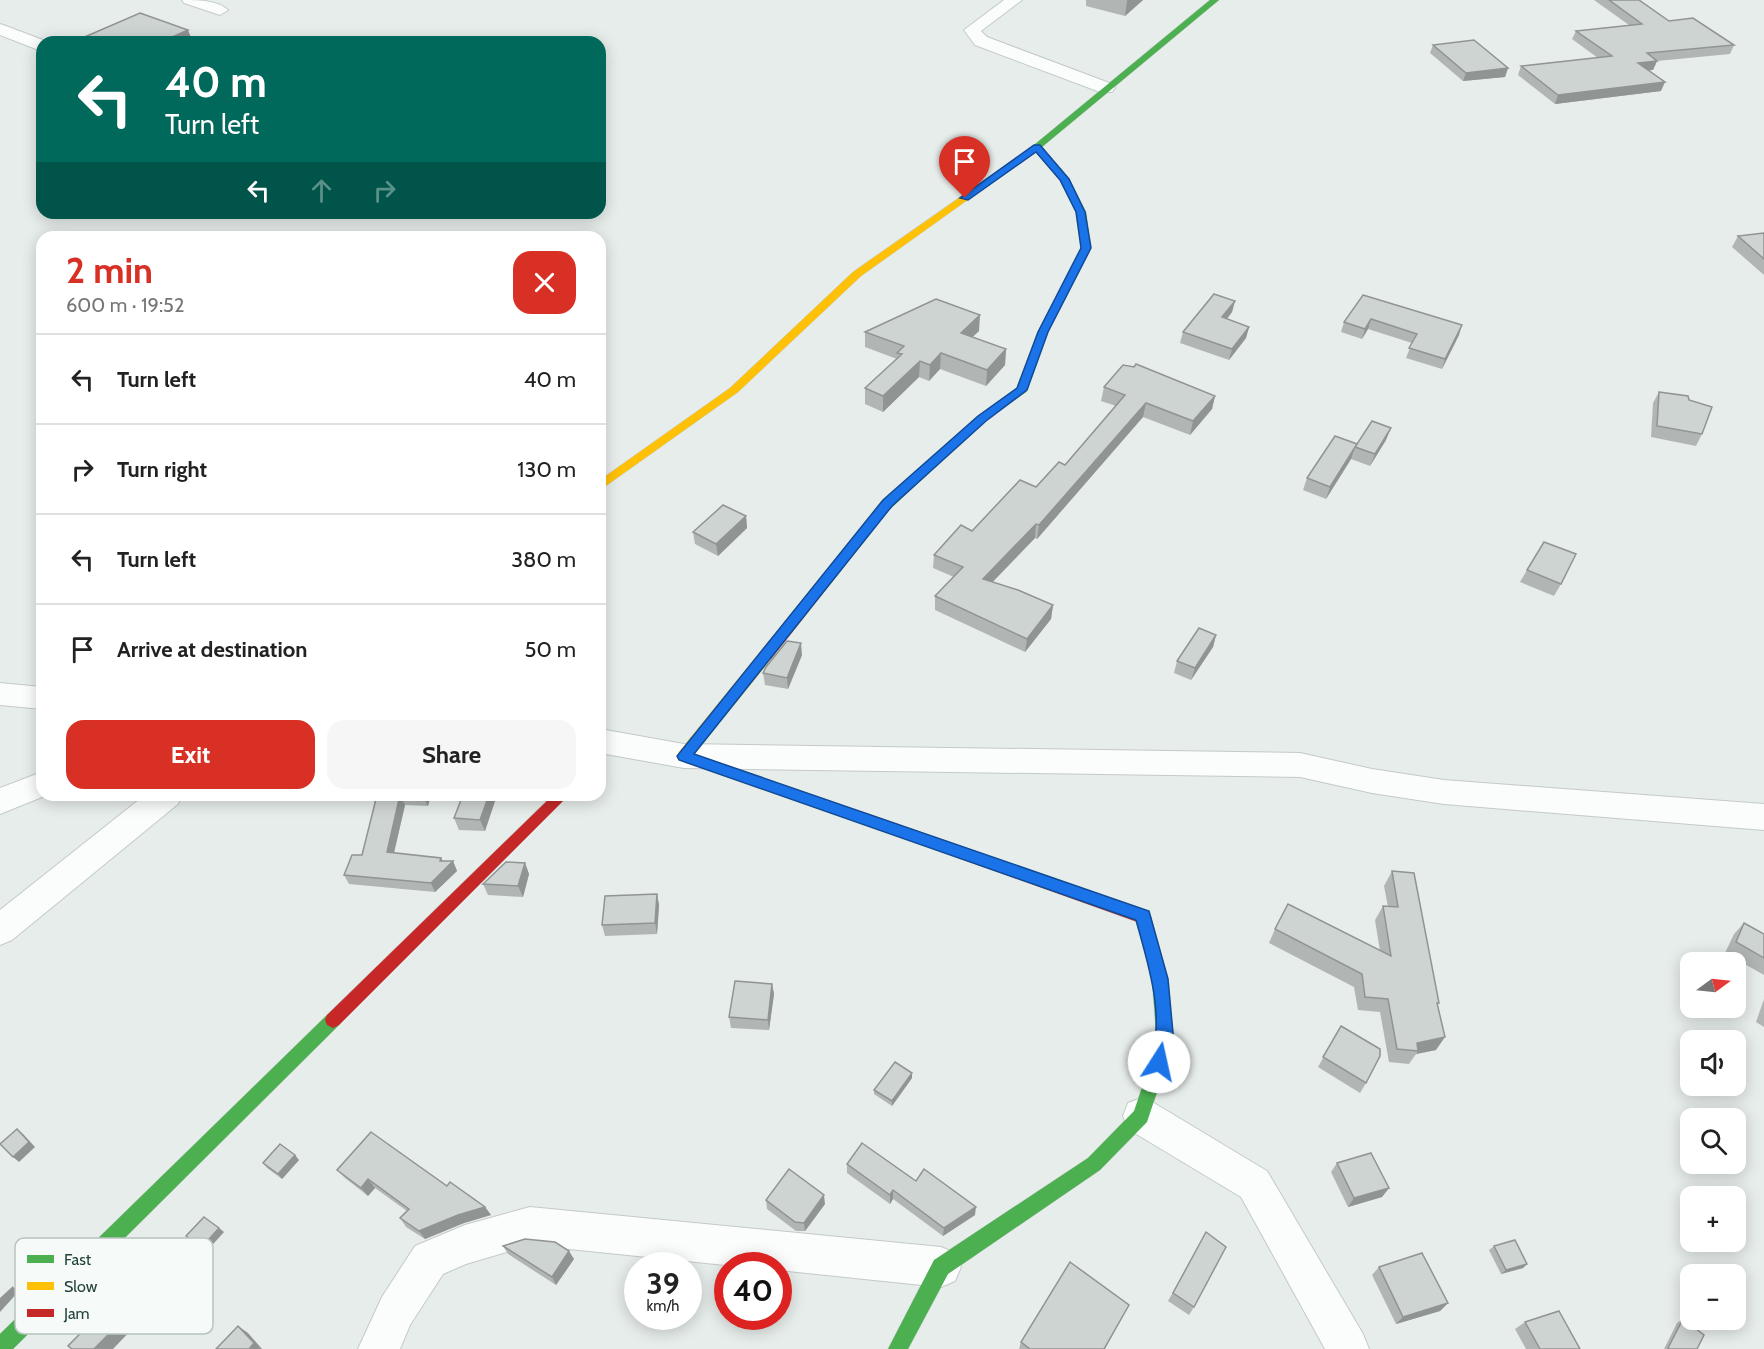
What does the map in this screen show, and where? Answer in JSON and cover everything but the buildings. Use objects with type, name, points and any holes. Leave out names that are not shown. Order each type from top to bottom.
[{"type":"street","points":[[190,0],[220,10]]},
{"type":"street","points":[[1014,0],[972,30],[981,41],[1106,88]]},
{"type":"street","points":[[606,482],[734,390],[857,274],[1037,147],[1215,0]]},
{"type":"street","points":[[0,29],[36,43]]},
{"type":"street","points":[[684,756],[888,503],[982,418],[1022,390],[1043,332],[1086,248],[1081,212],[1064,179],[1037,147]]},
{"type":"street","points":[[0,694],[36,697]]},
{"type":"street","points":[[606,747],[684,756],[1271,763],[1300,765],[1372,781],[1444,792],[1764,817]]},
{"type":"street","points":[[684,756],[1143,915],[1160,979],[1165,1044],[1141,1116],[1094,1164],[941,1267],[898,1349]]},
{"type":"street","points":[[0,801],[36,786]]},
{"type":"street","points":[[0,930],[160,801]]},
{"type":"street","points":[[112,1238],[556,801]]},
{"type":"street","points":[[1141,1116],[1254,1184],[1348,1349]]},
{"type":"street","points":[[379,1349],[396,1311],[429,1260],[465,1245],[530,1226],[941,1267]]},
{"type":"street","points":[[0,1348],[15,1333]]},
{"type":"traffic: fast","points":[[982,186],[1037,147],[1215,0]]},
{"type":"traffic: fast","points":[[884,508],[982,418],[1022,390],[1043,332],[1086,248],[1081,212],[1064,179],[1037,147]]},
{"type":"traffic: fast","points":[[898,1349],[941,1267],[1094,1164],[1141,1116],[1165,1044],[1160,979],[1143,917]]},
{"type":"traffic: fast","points":[[112,1238],[333,1020]]},
{"type":"traffic: fast","points":[[0,1348],[15,1333]]},
{"type":"traffic: slow","points":[[606,482],[734,390],[857,274],[982,186]]},
{"type":"traffic: slow","points":[[766,655],[684,756],[866,819]]},
{"type":"traffic: jam","points":[[766,655],[884,508]]},
{"type":"traffic: jam","points":[[333,1020],[556,801]]},
{"type":"traffic: jam","points":[[866,819],[1143,917]]},
{"type":"route","points":[[965,198],[1037,147],[1064,179],[1081,212],[1086,248],[1043,332],[1022,390],[982,418],[888,503],[684,756],[1143,915],[1160,979],[1165,1044],[1159,1062]]}]
